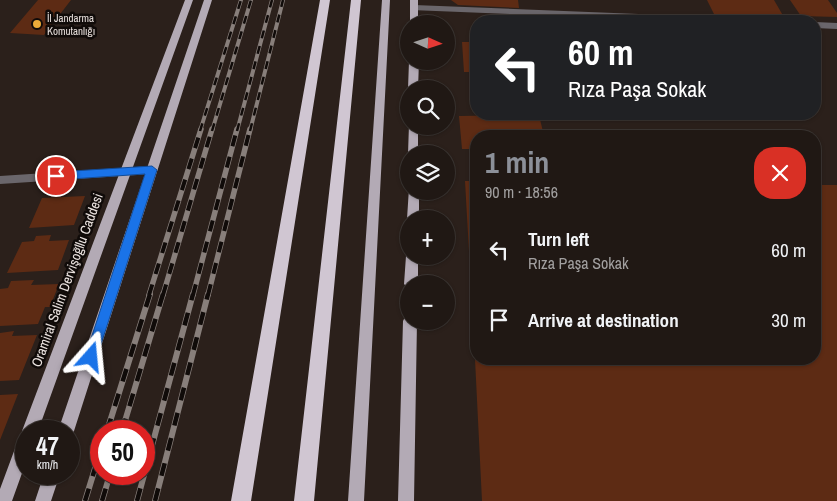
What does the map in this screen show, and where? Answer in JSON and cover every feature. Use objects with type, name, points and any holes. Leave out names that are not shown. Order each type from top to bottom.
[{"type":"highway","points":[[241,501],[326,0]]},
{"type":"highway","points":[[304,501],[356,0]]},
{"type":"main road","name":"Oramiral Salim Dervişoğllu Caddesi","points":[[34,420],[189,0]]},
{"type":"main road","points":[[70,420],[208,0]]},
{"type":"main road","points":[[356,501],[386,0]]},
{"type":"main road","points":[[406,501],[410,330]]},
{"type":"main road","points":[[4,501],[15,471]]},
{"type":"main road","points":[[43,501],[48,485]]},
{"type":"street","points":[[414,4],[624,15]]},
{"type":"street","points":[[821,25],[837,26]]},
{"type":"street","points":[[0,180],[152,170]]},
{"type":"building","name":"İl Jandarma Komutanlığı","points":[[38,0],[71,0],[44,35],[10,33]]},
{"type":"building","points":[[451,0],[518,0],[519,8],[458,5]]},
{"type":"building","points":[[707,0],[774,0],[783,15],[714,15]]},
{"type":"building","points":[[790,0],[828,0],[837,13],[837,17],[821,17],[821,15],[800,15]]},
{"type":"building","points":[[462,42],[470,42],[470,72],[464,72]]},
{"type":"building","points":[[459,116],[470,116],[470,120],[540,120],[543,130],[470,130],[470,149],[462,149]]},
{"type":"building","points":[[465,181],[470,181],[470,270]]},
{"type":"building","points":[[821,185],[837,185],[837,501],[482,501],[475,365],[821,365]]},
{"type":"building","points":[[85,196],[74,225],[29,228],[42,198]]},
{"type":"building","points":[[51,235],[49,241],[69,240],[58,270],[7,273],[22,242],[34,241],[36,236]]},
{"type":"building","points":[[34,280],[31,285],[59,284],[50,307],[45,307],[38,324],[0,326],[0,289],[8,288],[11,281]]},
{"type":"building","points":[[14,331],[12,336],[37,335],[19,380],[0,381],[0,333]]},
{"type":"building","points":[[18,394],[0,440],[0,395]]},
{"type":"railway","points":[[200,131],[241,0]]},
{"type":"railway","points":[[212,131],[251,0]]},
{"type":"railway","points":[[237,131],[272,0]]},
{"type":"railway","points":[[250,131],[283,0]]},
{"type":"railway","points":[[149,295],[201,129]]},
{"type":"railway","points":[[163,295],[212,129]]},
{"type":"railway","points":[[193,295],[237,129]]},
{"type":"railway","points":[[208,295],[250,129]]},
{"type":"railway","points":[[110,420],[150,294]]},
{"type":"railway","points":[[125,420],[163,294]]},
{"type":"railway","points":[[137,501],[193,294]]},
{"type":"railway","points":[[155,501],[208,294]]},
{"type":"railway","points":[[85,501],[90,485]]},
{"type":"railway","points":[[102,501],[107,485]]},
{"type":"place","name":"İl Jandarma Komutanlığı","points":[[37,24]]},
{"type":"route","points":[[56,176],[152,170],[91,357]]}]
